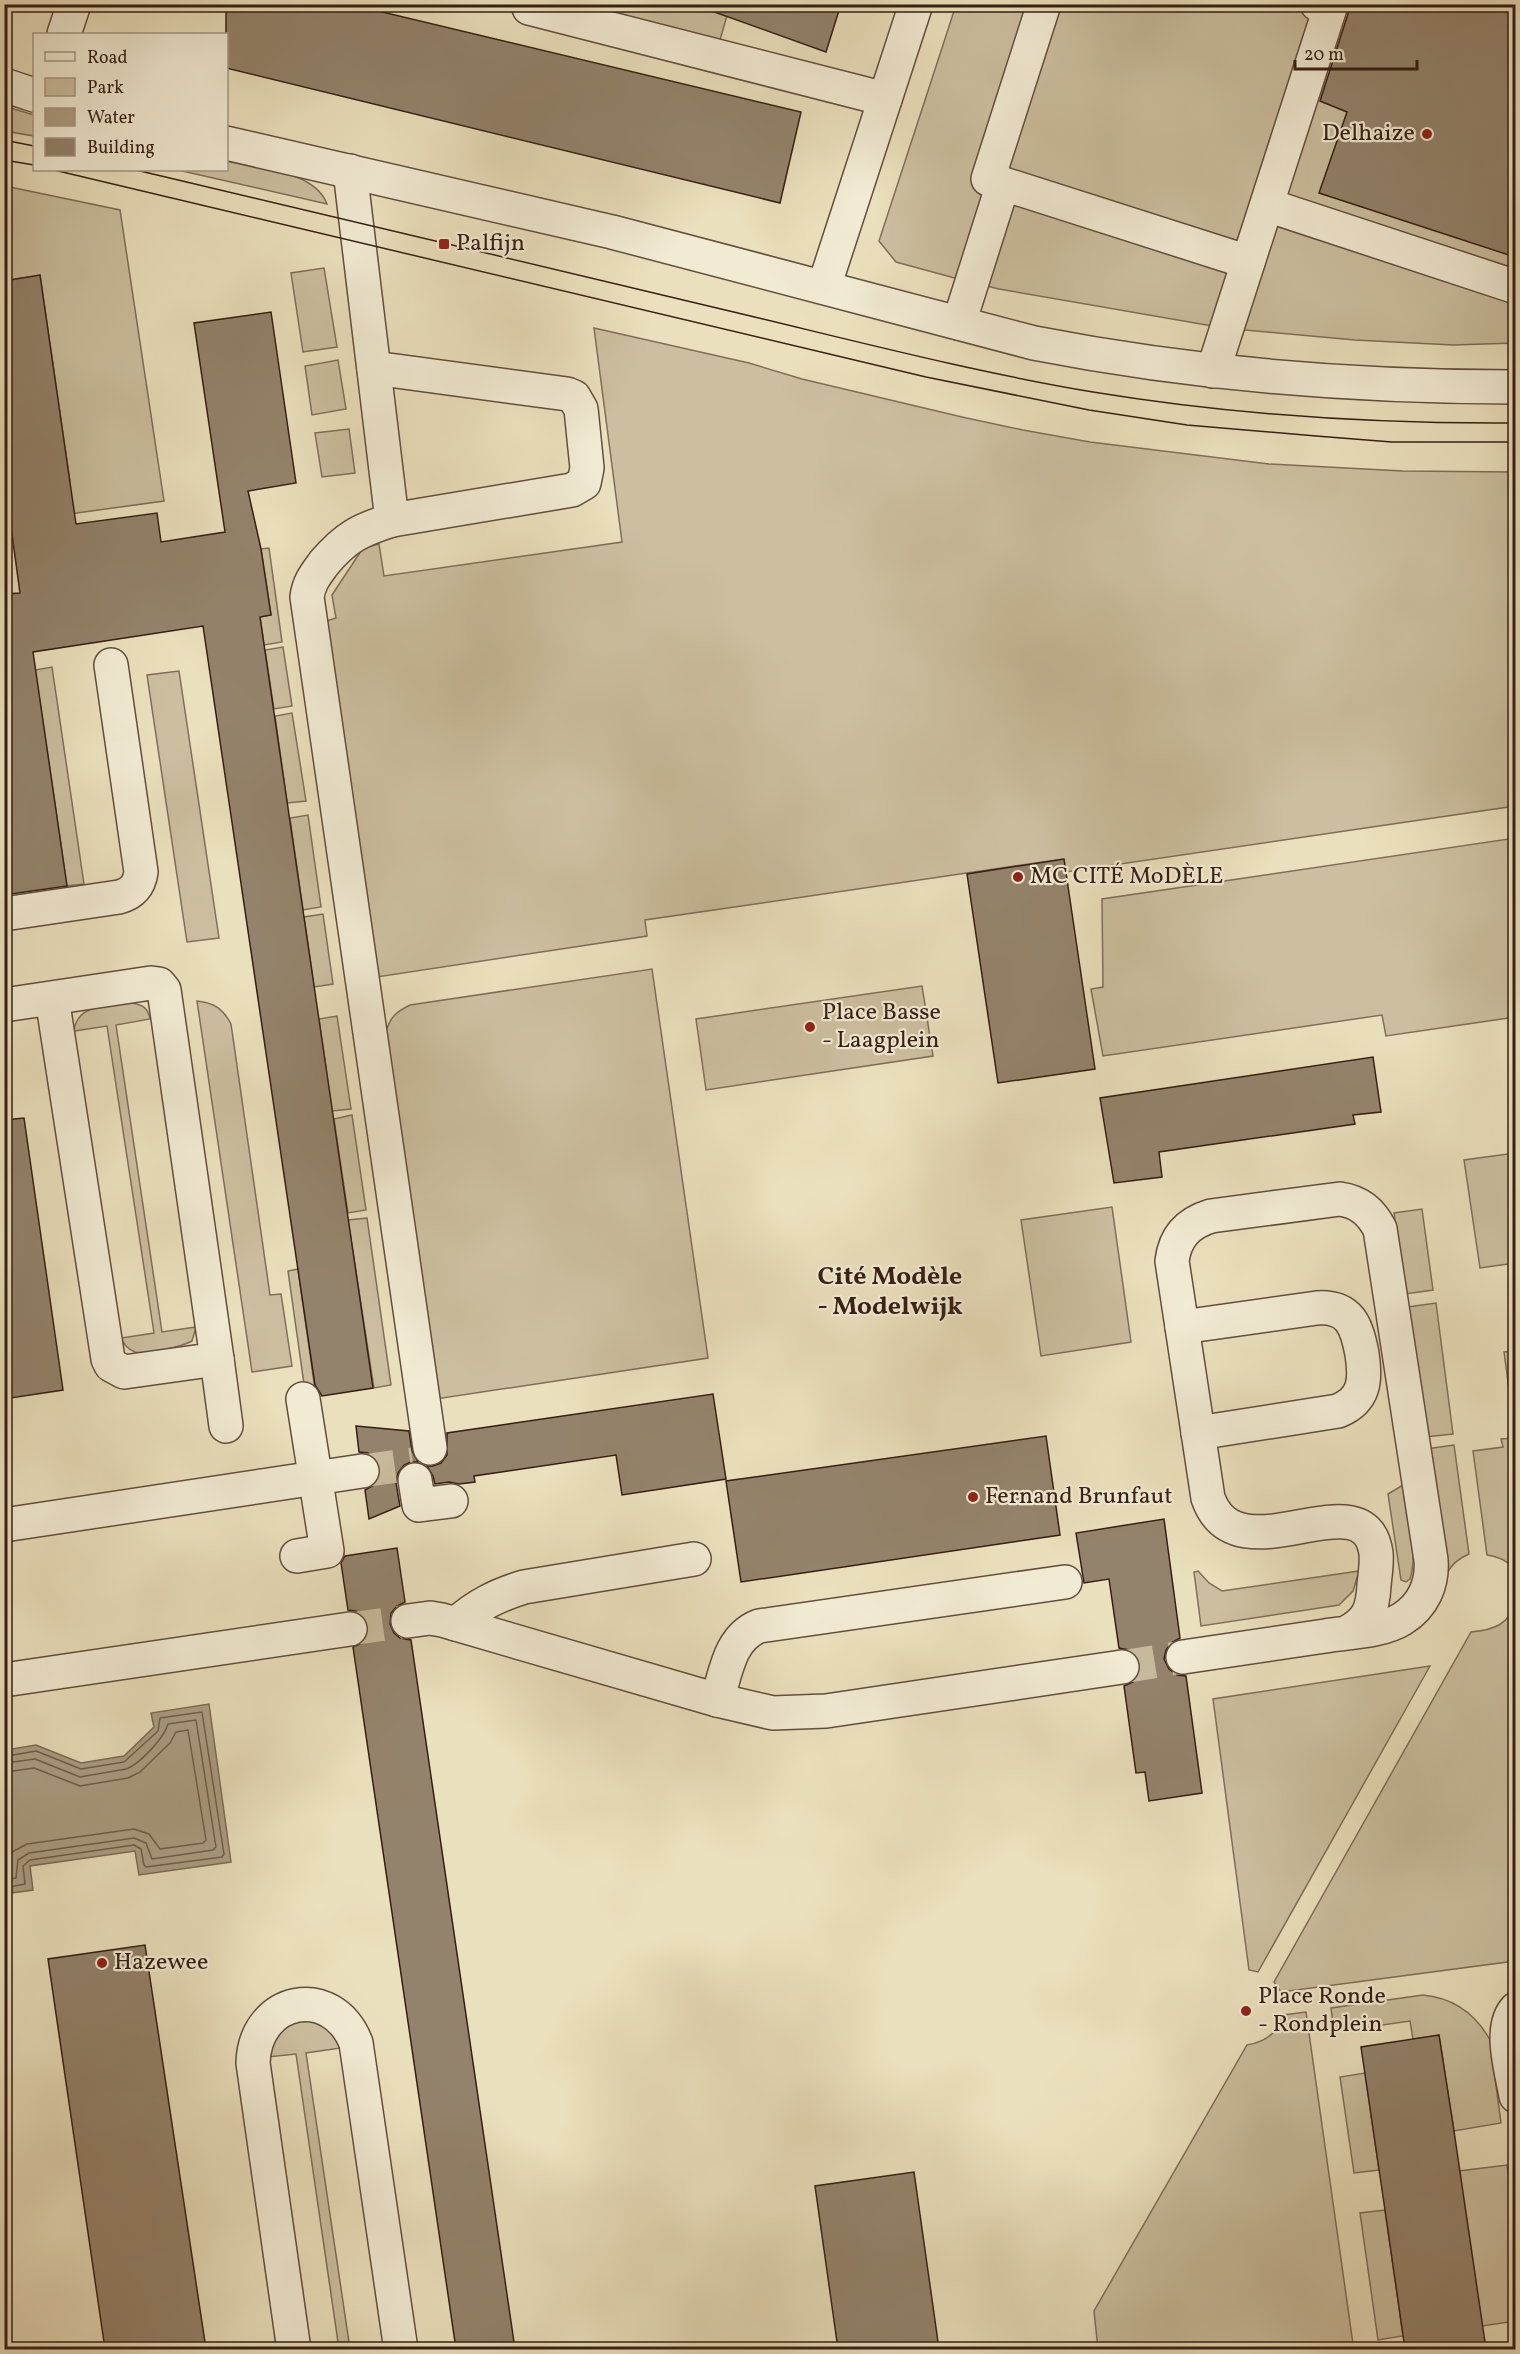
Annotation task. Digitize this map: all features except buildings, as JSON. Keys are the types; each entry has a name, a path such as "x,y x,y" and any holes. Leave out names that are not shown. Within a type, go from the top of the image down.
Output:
{"street":[{"path":"64,33 74,4"},
{"path":"825,287 916,4"},
{"path":"1044,4 988,180 1248,262"},
{"path":"1213,371 1330,8 1317,4"},
{"path":"529,8 885,99"},
{"path":"4,85 33,95"},
{"path":"228,143 612,232 1034,343 1085,353 1213,371 1301,379 1428,387 1515,387"},
{"path":"351,171 392,520"},
{"path":"970,326 1014,187"},
{"path":"1267,205 1515,287"},
{"path":"374,368 567,394 574,397 581,410 587,475 579,488 392,520 364,529 349,537 336,548 309,586 307,597 430,1477 401,1384"},
{"path":"4,914 119,897 133,891 138,886 141,872 111,665"},
{"path":"4,1005 155,983 164,990 226,1426"},
{"path":"52,998 108,1359 111,1365 124,1372 217,1359"},
{"path":"1183,1657 1346,1633 1380,1627 1402,1619 1419,1604 1426,1593 1432,1572 1380,1229 1369,1211 1351,1201 1340,1199 1200,1220 1183,1232 1173,1251 1172,1261 1208,1497 1216,1515 1230,1527 1239,1531 1257,1532 1341,1521 1358,1526 1370,1538 1376,1554 1372,1607 1359,1626 1346,1633"},
{"path":"1182,1327 1317,1308 1334,1309 1342,1312 1354,1324 1360,1341 1365,1371 1364,1386 1357,1400 1338,1412 1198,1433"},
{"path":"297,1556 327,1551 303,1399"},
{"path":"4,1525 362,1471"},
{"path":"456,1624 473,1608 501,1594 524,1587 694,1559"},
{"path":"717,1700 734,1647 748,1630 759,1626 1065,1582"},
{"path":"408,1621 430,1618 456,1624 717,1700 773,1713 799,1714 1122,1667"},
{"path":"4,1680 350,1629"},
{"path":"294,2349 253,2063 253,2049 257,2037 273,2016 284,2009 308,2004 319,2006 339,2017 346,2024 356,2043 401,2349"},
{"path":"1515,2009 1508,2020 1506,2032 1515,2096"}],"green space":[{"path":"583,5 730,5 720,40"},
{"path":"956,5 1515,5 1515,343 1453,345 1355,340 1224,328 999,289 896,262 879,241"},
{"path":"4,106 33,115 33,136 5,131"},
{"path":"228,161 269,169 311,184 321,193 327,204 182,171 228,171"},
{"path":"5,186 120,210 164,501 11,522 70,482 40,275 5,281"},
{"path":"324,268 337,347 303,352 291,273"},
{"path":"594,328 749,363 802,379 962,417 1090,442 1269,464 1403,471 1515,472 1515,806 1066,872 1063,859 645,920 647,936 377,977 323,622 336,618 332,595 363,548 379,544 384,576 622,542"},
{"path":"338,360 346,409 312,415 305,366"},
{"path":"349,429 355,473 322,477 315,433"},
{"path":"269,548 282,642 264,645 260,617 271,615 261,549"},
{"path":"283,647 292,706 274,709 265,650"},
{"path":"52,667 84,884 67,886 35,670"},
{"path":"179,671 219,938 187,942 147,675"},
{"path":"292,713 306,801 287,803 275,716"},
{"path":"308,815 321,907 303,910 290,818"},
{"path":"1515,838 1515,1017 1386,1036 1382,1015 1103,1056 1091,989 1103,987 1102,899"},
{"path":"323,914 333,984 314,987 304,917"},
{"path":"652,969 708,1358 436,1399 386,1032 389,1022 397,1013 410,1005"},
{"path":"922,986 933,1056 706,1090 696,1019"},
{"path":"197,1001 209,1003 218,1008 231,1024 270,1295 281,1294 292,1366 252,1372"},
{"path":"132,1003 144,1008 150,1019 116,1025 162,1332 196,1327 192,1341 164,1350 140,1353 128,1348 121,1338 154,1333 107,1026 74,1031 76,1022 88,1011 105,1006"},
{"path":"337,1016 351,1109 332,1111 319,1019"},
{"path":"352,1115 366,1210 348,1213 334,1119"},
{"path":"1515,1153 1515,1263 1480,1268 1464,1160"},
{"path":"1112,1207 1131,1342 1041,1356 1021,1220"},
{"path":"1422,1209 1433,1290 1405,1294 1394,1213"},
{"path":"367,1218 391,1385 374,1388 348,1220"},
{"path":"298,1269 316,1397 306,1398 288,1271"},
{"path":"1436,1303 1453,1434 1425,1437 1408,1307"},
{"path":"1516,1351 1515,1435 1504,1352"},
{"path":"1516,1438 1515,1569 1502,1559 1487,1555 1473,1451 1503,1447 1501,1439"},
{"path":"1454,1445 1469,1554 1454,1564 1444,1579 1426,1449"},
{"path":"1403,1485 1413,1544 1410,1579 1406,1582 1401,1580 1388,1494"},
{"path":"1198,1571 1209,1583 1222,1591 1359,1571 1353,1591 1339,1605 1201,1626 1194,1572"},
{"path":"1515,1601 1515,1961 1281,1992 1274,1982 1471,1632 1493,1628 1505,1621"},
{"path":"1430,1666 1258,1972 1249,1970 1213,1699"},
{"path":"1423,1995 1454,2003 1478,2022 1484,2030 1490,2040 1501,2123 1454,2131 1439,2035 1413,2039 1410,2021 1334,2032 1331,2008"},
{"path":"1306,2012 1353,2344 1311,2350 1098,2349 1094,2311 1247,2045 1260,2042 1270,2036 1278,2027 1283,2015"},
{"path":"307,2019 329,2028 341,2048 306,2053 350,2349 339,2349 296,2054 268,2057 280,2031"},
{"path":"1365,2073 1379,2170 1354,2173 1340,2077"},
{"path":"1507,2165 1516,2225 1515,2321 1482,2326 1459,2171"},
{"path":"1385,2210 1403,2336 1378,2340 1360,2213"}],"water":[{"path":"209,1704 231,1862 139,1875 135,1851 30,1866 33,1890 5,1894 5,1743 12,1749 36,1745 81,1763 124,1756 154,1727 151,1713"}],"tunnel":[{"path":"362,1471 413,1464"},
{"path":"350,1629 408,1621"},
{"path":"1122,1667 1183,1657"}],"tram line":[{"path":"4,140 33,146"},
{"path":"4,160 33,165"},
{"path":"58,171 926,377 1089,410 1187,425 1392,442 1516,442"},
{"path":"140,171 906,354 1046,384 1146,400 1251,412 1357,420 1516,423"}],"place":[{"name":"Delhaize","path":"1427,134"},
{"name":"Palfijn","path":"444,244"},
{"name":"MC CITÉ MoDÈLE","path":"1018,877"},
{"name":"Place Basse - Laagplein","path":"810,1027"},
{"name":"Fernand Brunfaut","path":"973,1497"},
{"name":"Hazewee","path":"102,1963"},
{"name":"Place Ronde - Rondplein","path":"1246,2011"}],"district":[{"name":"Cité Modèle - Modelwijk","path":"890,1292"}]}
